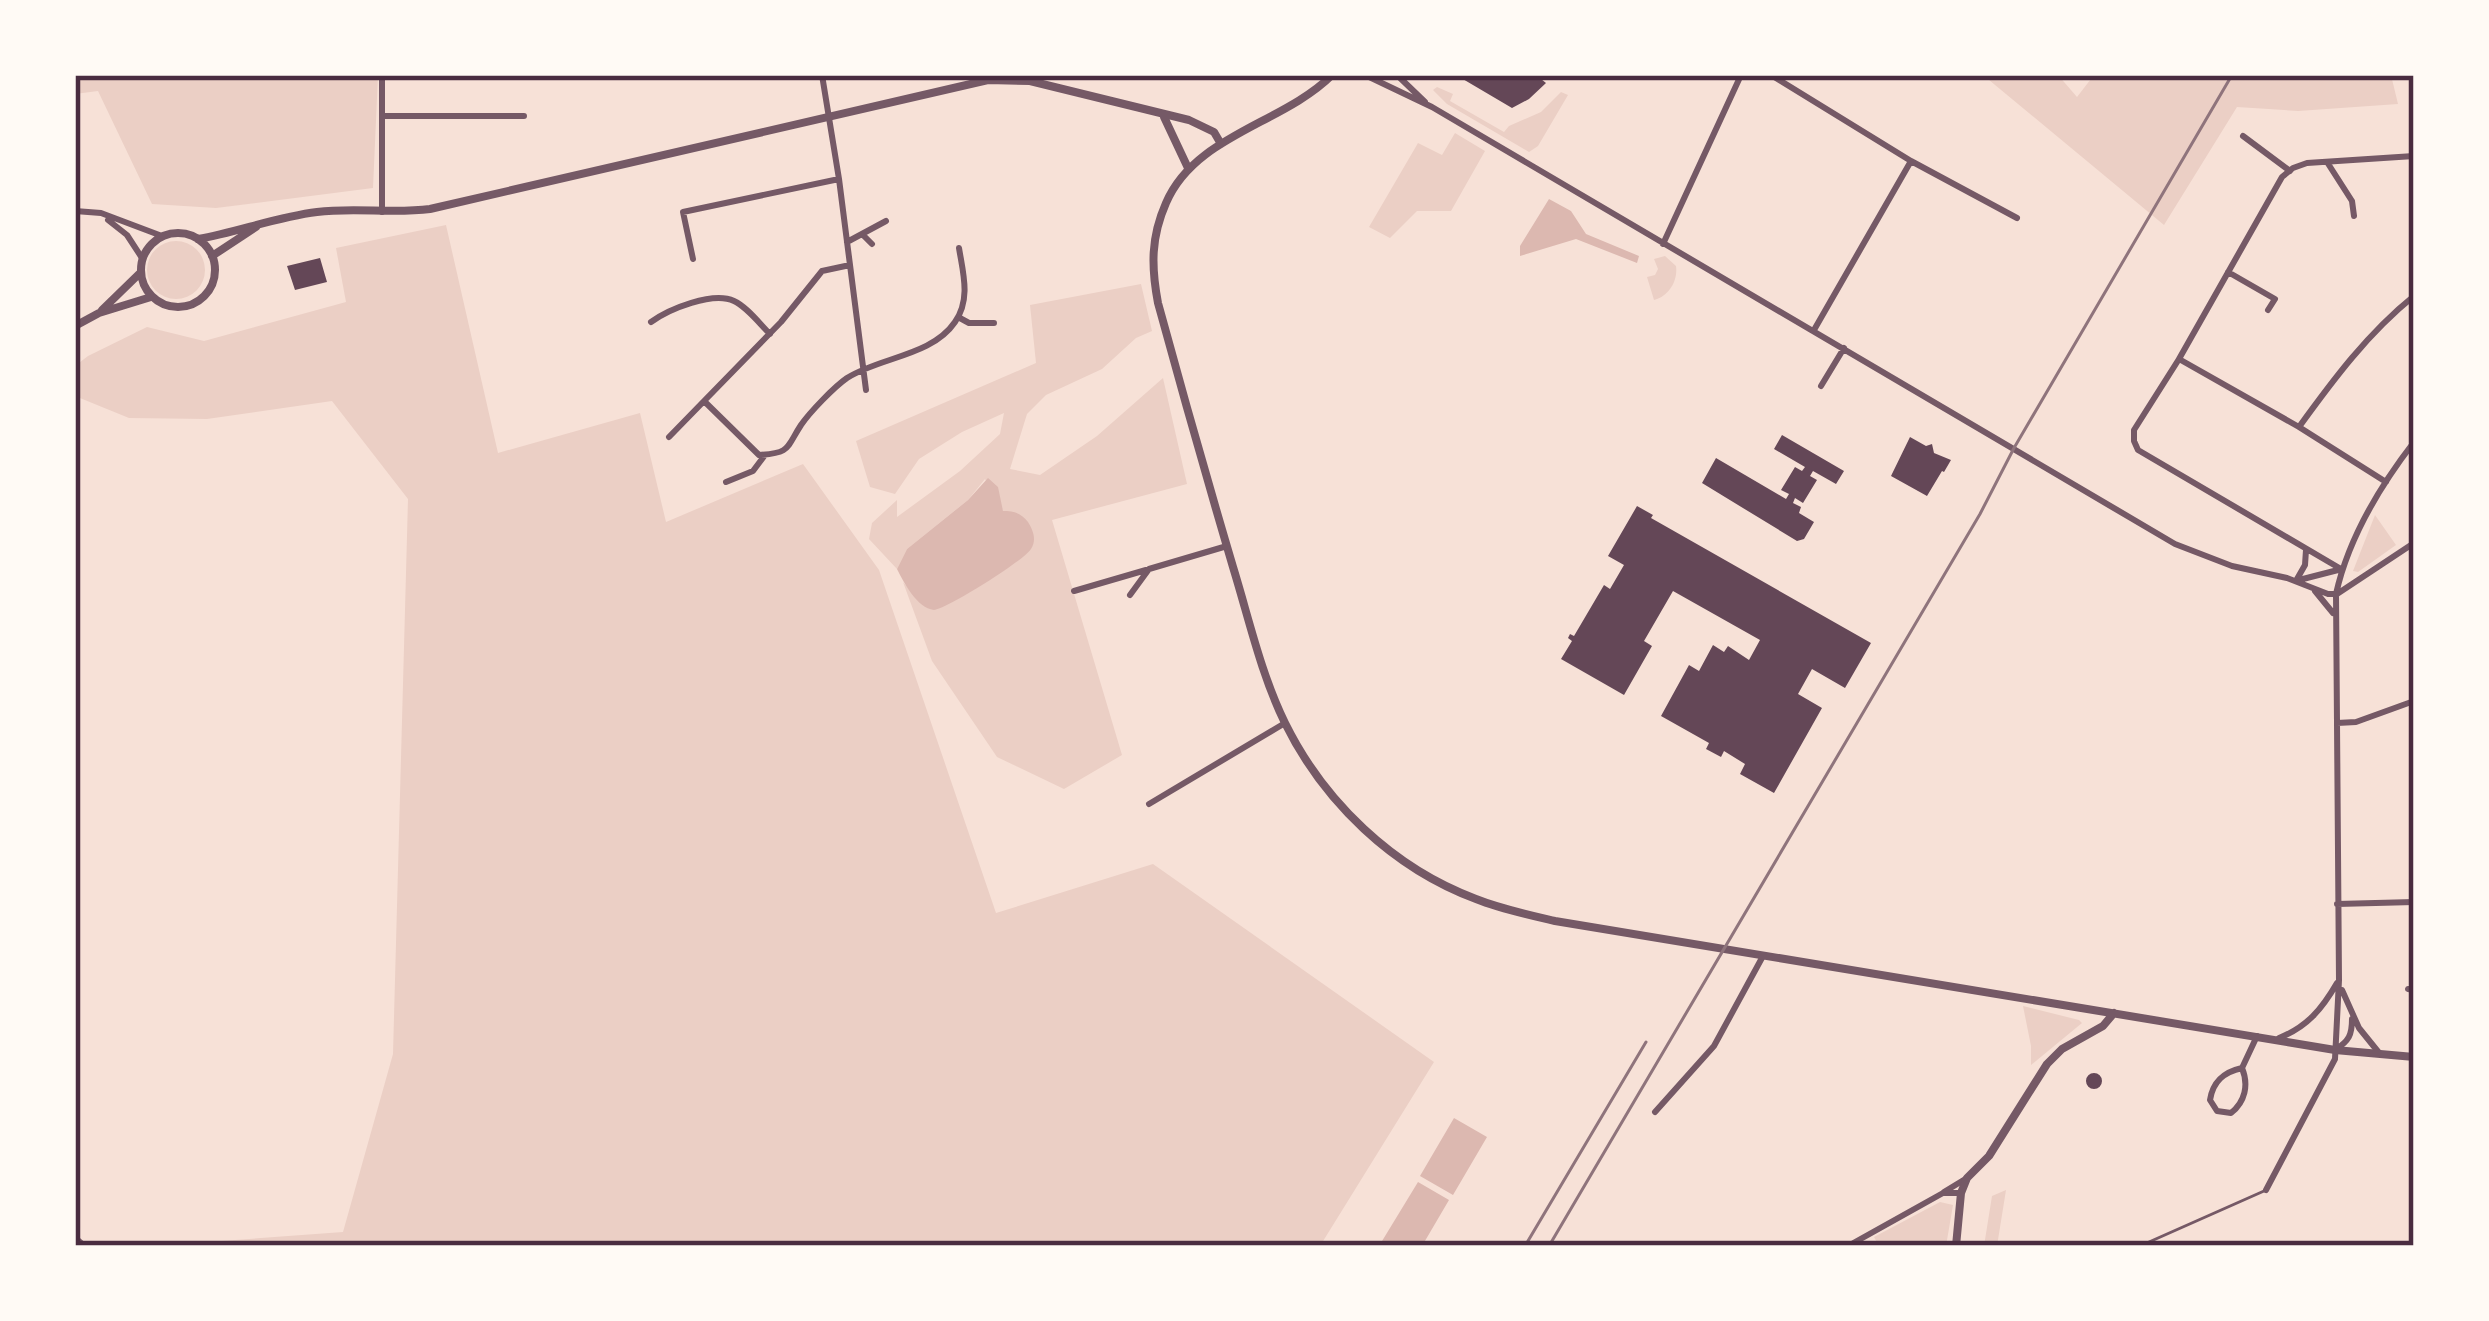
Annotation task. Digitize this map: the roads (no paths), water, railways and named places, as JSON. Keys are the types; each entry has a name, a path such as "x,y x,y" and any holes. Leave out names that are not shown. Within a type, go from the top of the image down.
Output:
{"street":[{"path":"382,75 382,212"},
{"path":"823,75 866,390"},
{"path":"1365,75 1428,105 2174,544 2232,566 2336,594 2414,542"},
{"path":"1397,75 1428,105"},
{"path":"1663,244 1741,75"},
{"path":"1771,75 2017,218"},
{"path":"1332,76 1297,104 1221,144 1188,169 1172,188 1153,239 1154,279 1262,664 1308,765 1385,848 1457,890 1519,913 1591,929 2276,1040 2414,1057"},
{"path":"197,239 323,211 430,209 988,80 1030,81 1202,125 1221,144"},
{"path":"382,116 524,116"},
{"path":"1163,116 1188,169"},
{"path":"2242,136 2290,171"},
{"path":"2342,569 2138,450 2134,430 2282,177 2307,163 2414,156"},
{"path":"1814,330 1912,161"},
{"path":"2327,162 2352,201 2354,216"},
{"path":"683,212 839,179"},
{"path":"680,200 693,259"},
{"path":"75,211 101,214 162,236 186,234 197,239 212,256 214,278 204,297 192,305 163,305 143,286 142,258 162,236"},
{"path":"101,214 127,235 142,258"},
{"path":"847,242 886,221"},
{"path":"212,256 261,223"},
{"path":"863,235 872,244"},
{"path":"706,402 759,455 775,454 792,445 801,424 845,380 932,343 955,322 966,296 959,248"},
{"path":"669,437 770,334 822,271 850,265"},
{"path":"2228,272 2275,298 2267,310"},
{"path":"99,313 140,273"},
{"path":"651,322 666,311 718,296 736,302 770,334"},
{"path":"2299,427 2341,369 2414,296"},
{"path":"75,326 151,297"},
{"path":"958,317 969,323 994,323"},
{"path":"1821,386 1844,347"},
{"path":"2179,359 2386,482"},
{"path":"2266,1190 2334,1064 2339,980 2336,594 2342,569 2386,482 2414,442"},
{"path":"726,482 753,472 765,454"},
{"path":"1074,591 1227,545"},
{"path":"2296,581 2306,565 2306,550"},
{"path":"1130,595 1149,569"},
{"path":"2296,581 2342,569"},
{"path":"2310,586 2336,616"},
{"path":"2337,723 2356,722 2414,701"},
{"path":"1148,805 1286,723"},
{"path":"2337,904 2414,902"},
{"path":"1655,1112 1714,1046 1763,956"},
{"path":"2339,980 2359,1028 2380,1054"},
{"path":"2276,1040 2313,1018 2339,980"},
{"path":"2088,1035 2096,1010"},
{"path":"2335,1049 2351,1034 2350,1011"},
{"path":"1848,1246 1967,1178 1989,1156 2047,1064 2062,1049 2103,1026 2114,1012"},
{"path":"2242,1068 2218,1080 2210,1100 2217,1111 2231,1113 2243,1099 2242,1068 2257,1036"},
{"path":"1956,1246 1967,1178"},
{"path":"1942,1193 1961,1193"},
{"path":"75,1239 83,1246"}],"lane":[{"path":"2140,1246 2266,1190"}],"railway":[{"path":"1549,1246 2232,75"},
{"path":"1525,1246 1646,1042"}]}
